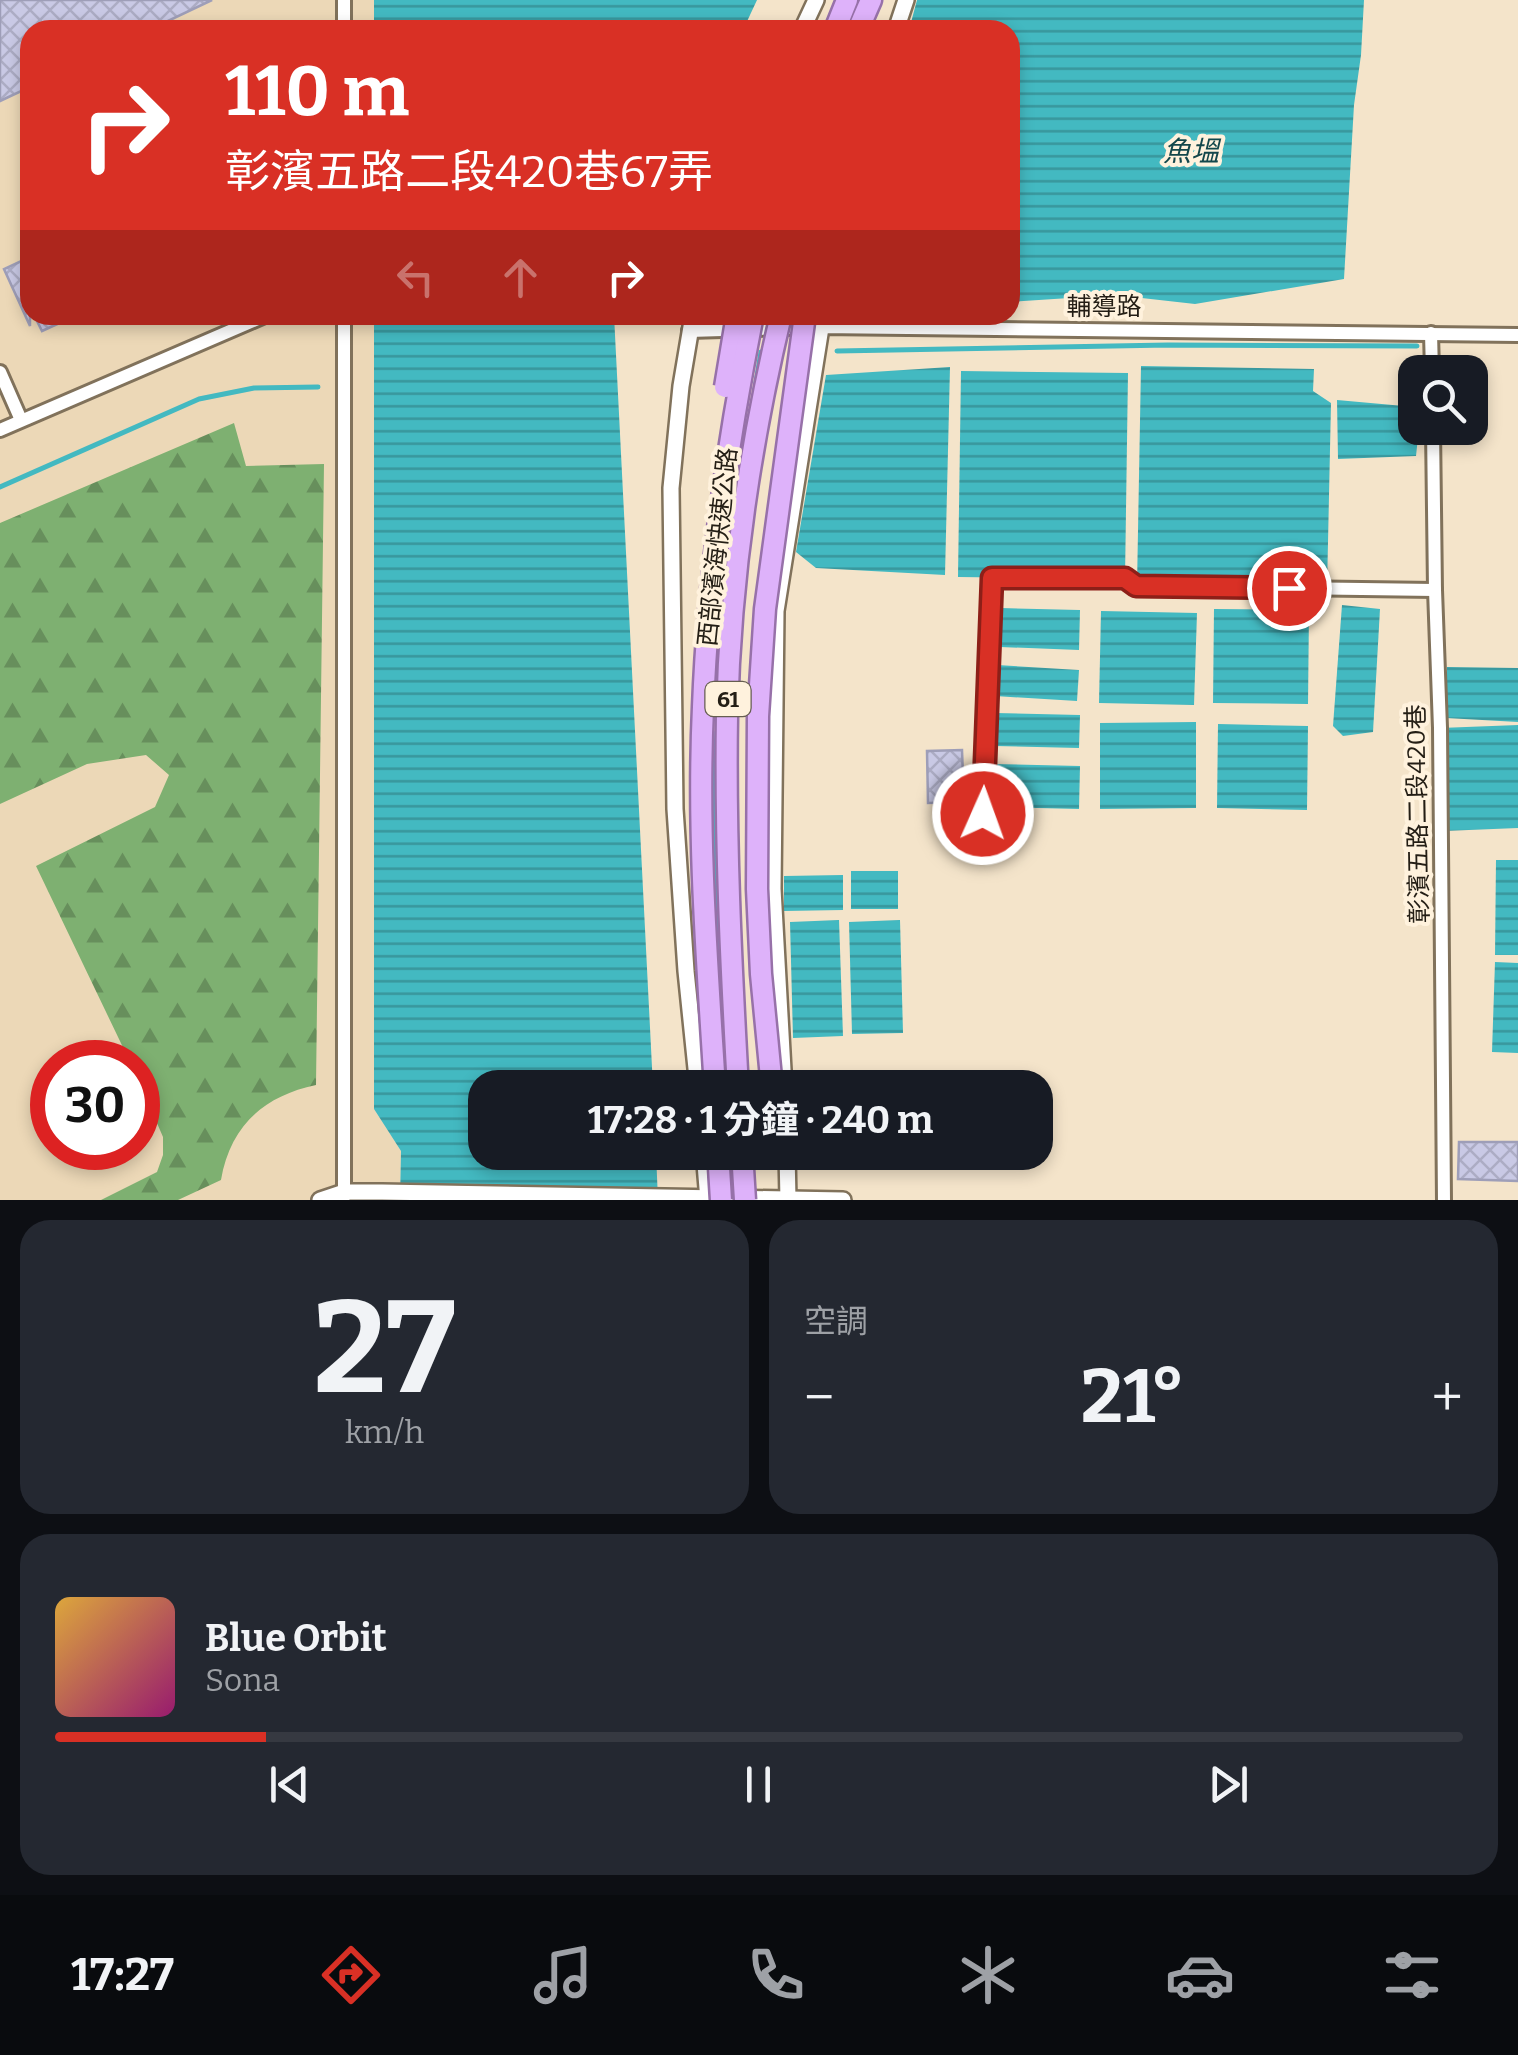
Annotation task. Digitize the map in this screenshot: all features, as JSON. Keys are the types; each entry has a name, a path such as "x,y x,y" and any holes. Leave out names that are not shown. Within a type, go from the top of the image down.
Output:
{"highway":[{"path":"707,1070 693,888 692,710 709,478 735,325"},
{"name":"西部濱海快速公路","path":"713,1070 702,881 702,708 722,481 751,325"},
{"name":"西部濱海快速公路","path":"737,1070 730,928 727,710 747,483 778,325"},
{"path":"770,1070 757,889 758,716 765,610 815,325"},
{"path":"713,1199 716,1170"},
{"path":"744,1170 746,1200"}],"street":[{"name":"輔導路","path":"1020,323 1518,335"},
{"path":"0,430 244,325"},
{"path":"344,325 344,1196"},
{"path":"691,325 672,488 678,845 696,1070"},
{"path":"783,1070 772,888 776,611 815,325"},
{"path":"1432,332 1432,355"},
{"path":"0,372 21,420"},
{"name":"彰濱五路二段420巷","path":"1433,445 1444,1200"},
{"path":"983,814 992,578 1125,578 1136,586 1435,590"},
{"path":"707,1170 713,1199"},
{"path":"787,1170 788,1199"},
{"path":"320,1200 382,1192 842,1200"}],"shaded area":[{"path":"0,0 374,0 374,20 20,20 20,325 374,325 374,1109 401,1151 400,1200 0,1200"}],"green space":[{"path":"234,423 246,466 324,464 316,1085 265,1106 232,1144 221,1180 178,1200 101,1200 160,1170 160,1040 119,1040 36,866 155,807 169,775 146,755 87,764 0,804 0,523"}],"water":[{"path":"374,0 757,0 748,20 374,20"},
{"name":"魚塭","path":"917,0 1364,0 1344,279 1195,304 1115,295 1020,301 1020,20 912,20"},
{"path":"374,325 615,325 652,1070 468,1070 468,1170 657,1170 658,1200 400,1200 401,1151 374,1109"},
{"path":"1141,366 1314,369 1313,391 1331,403 1327,589 1137,586"},
{"path":"950,367 945,575 816,568 796,552 826,375"},
{"path":"961,371 1128,373 1125,579 958,577"},
{"path":"1337,400 1398,405 1398,445 1417,445 1416,456 1338,459"},
{"path":"1342,605 1380,609 1373,732 1343,736 1333,726"},
{"path":"1001,608 1080,610 1079,650 1000,647"},
{"path":"1214,609 1309,610 1308,704 1213,703"},
{"path":"1101,611 1197,613 1194,705 1099,703"},
{"path":"997,665 1079,670 1077,701 995,696"},
{"path":"1447,667 1518,668 1518,722 1446,718"},
{"path":"995,713 1080,715 1079,748 994,746"},
{"path":"1196,722 1196,808 1100,809 1100,723"},
{"path":"1218,724 1308,726 1307,810 1217,808"},
{"path":"1518,725 1518,828 1444,831 1440,728"},
{"path":"992,764 1080,766 1079,809 991,807"},
{"path":"1496,860 1518,860 1518,955 1495,955"},
{"path":"851,871 898,871 898,909 851,909"},
{"path":"843,875 843,910 784,911 784,876"},
{"path":"839,920 843,1036 793,1038 790,922"},
{"path":"900,920 903,1033 852,1034 849,922"},
{"path":"1495,962 1518,963 1518,1053 1492,1052"}],"building":[{"path":"0,0 212,0 170,20 20,20 20,92 0,101"},
{"path":"20,262 20,304 4,269"},
{"path":"962,750 964,802 928,803 927,751"},
{"path":"1459,1142 1518,1142 1518,1181 1458,1179"}],"waterway":[{"path":"837,351 1168,345 1417,346"},
{"path":"755,389 761,352"},
{"path":"0,487 199,399 254,388 318,387"},
{"path":"725,586 737,488"},
{"path":"717,732 713,804 718,976"}],"route":[{"path":"983,814 992,578 1125,578 1136,586 1289,588"}]}
